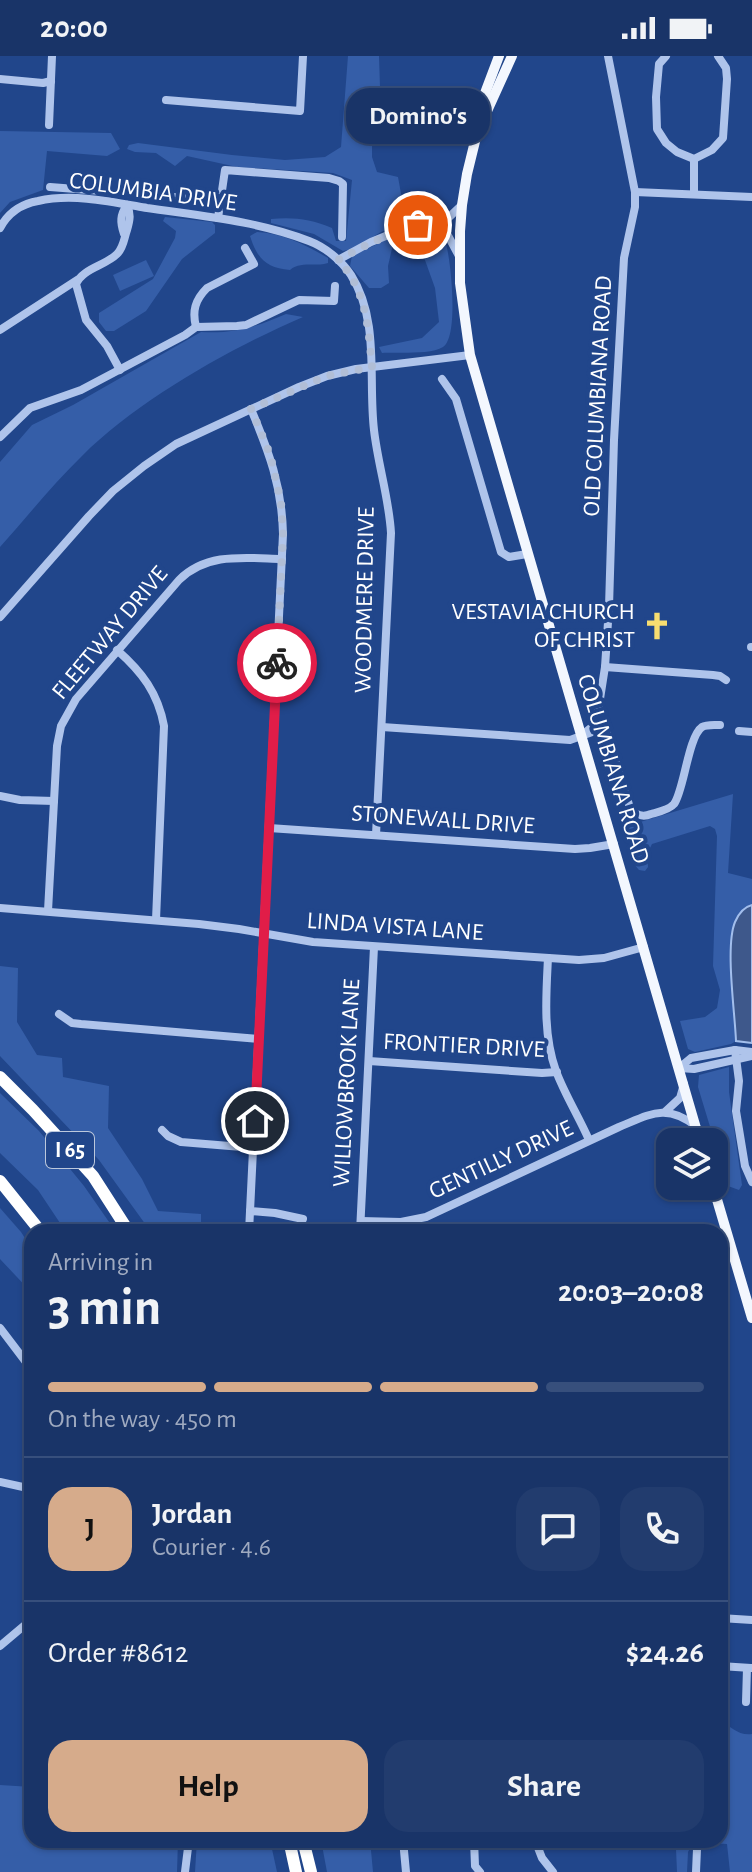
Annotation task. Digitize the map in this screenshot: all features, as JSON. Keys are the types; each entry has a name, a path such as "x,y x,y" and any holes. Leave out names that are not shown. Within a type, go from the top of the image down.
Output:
{"highway":[{"name":"I 65","path":"0,1077 93,1176 124,1224"},
{"path":"0,1181 35,1224"},
{"path":"291,1848 296,1872"},
{"path":"305,1848 311,1872"}],"main road":[{"name":"COLUMBIANA ROAD","path":"499,56 479,109 479,125 462,205 459,256 462,310 470,355 696,1126"},
{"name":"COLUMBIANA ROAD","path":"479,125 512,56"},
{"path":"717,1200 725,1224"},
{"path":"728,1233 752,1318"}],"street":[{"path":"49,125 52,56"},
{"path":"166,100 300,111 303,56"},
{"name":"OLD COLUMBIANA ROAD","path":"582,735 597,718 605,667 624,258 635,207 635,192 608,56"},
{"path":"666,56 659,64 657,129 677,152 694,159 712,150 723,138 727,79 726,68 718,56"},
{"path":"0,79 51,81"},
{"path":"694,159 694,194"},
{"path":"218,218 225,170 335,179 343,184 344,190 342,237"},
{"path":"50,187 219,203"},
{"path":"635,192 752,197"},
{"name":"COLUMBIA DRIVE","path":"0,228 17,209 34,201 77,199 218,218 310,241 338,260"},
{"path":"0,330 117,254 125,234 121,212 127,205"},
{"path":"338,260 398,231 446,220 462,205"},
{"path":"439,223 459,256"},
{"path":"196,327 193,312 201,294 254,264 245,248"},
{"name":"WOODMERE DRIVE","path":"338,260 351,275 366,314 372,367 374,434 391,533 376,835"},
{"path":"78,280 83,314 120,370"},
{"path":"0,437 30,408 81,390 196,327 246,325 299,300 334,301 335,286"},
{"path":"0,617 89,516 127,478 176,444 327,376 470,355"},
{"path":"442,379 456,399 501,552 509,557 527,554"},
{"path":"249,1224 282,559 278,485 270,454 251,409"},
{"name":"FLEETWAY DRIVE","path":"48,911 57,746 65,717 76,699 179,580 197,566 224,558 282,559"},
{"path":"117,650 150,685 160,706 164,726 156,920"},
{"path":"605,667 713,675 726,680"},
{"path":"382,727 570,740 595,731 607,733 630,808 644,817 665,810 674,803 699,731 703,726 720,725"},
{"path":"739,731 752,732"},
{"path":"0,796 54,801"},
{"name":"STONEWALL DRIVE","path":"269,828 575,849 614,844"},
{"name":"LINDA VISTA LANE","path":"0,908 156,920 239,929 305,941 548,958 594,960 644,947"},
{"name":"WILLOWBROOK LANE","path":"361,1221 374,947"},
{"path":"548,958 546,1022 557,1072 589,1140"},
{"path":"59,1014 72,1023 259,1039"},
{"path":"679,1068 694,1069 736,1055 752,1054"},
{"path":"736,1055 739,1081 736,1111 745,1166 752,1182"},
{"name":"FRONTIER DRIVE","path":"369,1061 557,1072"},
{"path":"665,1112 680,1098 684,1084"},
{"path":"665,1112 682,1116 696,1126"},
{"name":"GENTILLY DRIVE","path":"361,1221 401,1222 426,1217 589,1140 665,1112"},
{"path":"162,1130 181,1142 254,1148"},
{"path":"250,1211 303,1219"},
{"path":"0,1328 24,1360"},
{"path":"0,1482 24,1487"},
{"path":"728,1618 752,1620"},
{"path":"0,1646 24,1626"},
{"path":"728,1667 749,1668 746,1702"},
{"path":"185,1872 188,1848"},
{"path":"404,1848 406,1872"},
{"path":"474,1848 474,1870"},
{"path":"538,1848 553,1872"},
{"path":"696,1872 697,1849"}],"shaded area":[{"path":"348,56 379,56 384,109 395,121 372,144 372,157 377,172 398,177 406,221 352,249 343,251 314,234 271,223 271,219 316,223 332,228 336,241 346,241 352,180 333,173 237,167 187,156 175,166 156,153 127,149 129,145 138,143 285,160 325,157 341,147"},
{"path":"0,131 111,133 120,149 107,156 47,151 43,190 10,202 0,213"},
{"path":"165,217 212,222 215,233 182,259 146,311 114,331 106,331 99,322 99,313 153,279 175,238 176,231 163,221"},
{"path":"422,229 436,229 446,244 452,298 448,340 437,350 382,353 379,347 422,338 439,322 435,288 416,235"},
{"path":"257,232 302,244 328,258 328,263 290,270 275,267 256,250 250,236"},
{"path":"392,237 389,283 381,288 369,288 350,266 352,256"},
{"path":"146,260 154,276 120,291 113,275"},
{"path":"286,314 303,317 186,377 105,435 61,478 0,547 0,462 32,425 201,332 245,329"},
{"path":"733,794 728,873 752,879 752,905 746,907 730,944 736,1041 695,1052 688,1049 680,1021 705,1017 717,1008 720,990 713,966 715,829 710,826 652,844 645,871 634,864 627,826"},
{"path":"752,905 752,1043 736,1041 731,947 735,922"},
{"path":"0,966 18,968 17,1022 37,1055 62,1058 63,1077 109,1086 108,1128 142,1179 158,1211 201,1214 201,1224 145,1224 99,1160 0,1056"},
{"path":"729,1067 729,1092 742,1185 739,1190 728,1186 728,1128 710,1128 698,1087 699,1075"},
{"path":"0,1093 39,1131 110,1224 61,1224 38,1190 0,1153"},
{"path":"0,1208 24,1237 24,1284 0,1259"},
{"path":"728,1726 739,1732 752,1734 752,1872 730,1872"},
{"path":"0,1785 24,1786 24,1848 178,1848 177,1872 0,1872"},
{"path":"196,1848 272,1848 277,1872 195,1872"},
{"path":"322,1848 371,1848 373,1872 327,1872"},
{"path":"690,1848 687,1872 677,1872 676,1849"}],"way so far":[{"path":"277,663 283,534 281,502 270,454 251,409 327,376 372,367 363,301 351,275 338,260 371,242 418,225"}],"place":[{"name":"Domino's","path":"418,225"},
{"name":"VESTAVIA CHURCH OF CHRIST","path":"657,626"}],"route":[{"path":"255,1121 277,663"}]}
